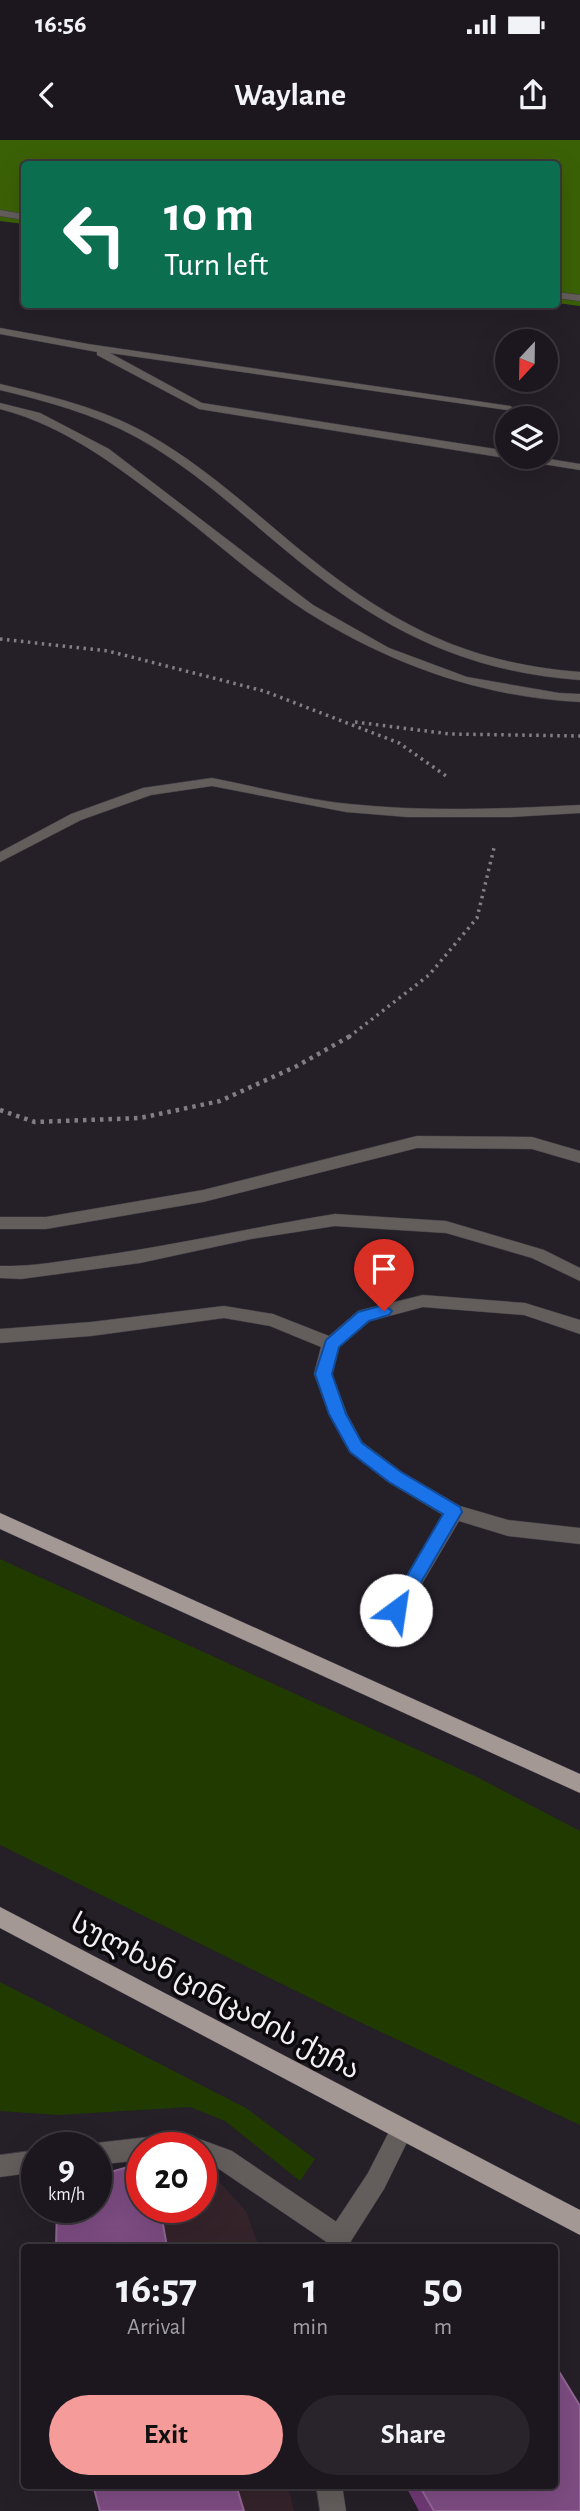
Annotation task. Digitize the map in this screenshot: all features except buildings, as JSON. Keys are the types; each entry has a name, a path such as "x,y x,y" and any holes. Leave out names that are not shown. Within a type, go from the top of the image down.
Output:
{"main road":[{"path":"0,1521 580,1784"},
{"name":"სულხან ცინცაძის ქუჩა","path":"0,1917 580,2223"}],"street":[{"path":"0,213 21,216"},
{"path":"560,296 580,298"},
{"path":"0,331 89,347 495,407"},
{"path":"89,347 198,406 495,453"},
{"path":"0,387 114,421 229,494 298,555 380,616 447,651 506,669 553,676 580,676"},
{"path":"0,406 36,415 106,451 309,608 384,651 464,680 559,697 580,698"},
{"path":"558,464 580,467"},
{"path":"0,858 76,817 148,791 212,782 346,808 407,813 580,809"},
{"path":"0,1223 46,1223 203,1196 417,1142 532,1143 580,1157"},
{"path":"0,1272 21,1272 140,1257 251,1233 335,1220 446,1227 538,1254 580,1275"},
{"path":"580,1327 525,1309 423,1301 364,1316 331,1344 324,1374 338,1414 356,1447 395,1477 454,1512 508,1528 580,1536"},
{"path":"0,1336 91,1329 224,1312 273,1320 331,1344"},
{"path":"396,1610 454,1512"},
{"path":"217,2156 338,2242 376,2181 402,2130"},
{"path":"0,2166 21,2163"},
{"path":"330,2489 333,2511"}],"path":[{"path":"0,639 108,651 264,691 399,743 457,783 490,813 495,855 477,918 429,975 361,1030 298,1066 220,1101 140,1118 35,1122 0,1110"},
{"path":"347,722 450,734 580,736"}],"shaded area":[{"path":"217,2179 246,2211 258,2244 62,2244 81,2223 112,2223 112,2207 126,2207 126,2223 217,2223"},
{"path":"94,2489 289,2489 294,2511 100,2511"}],"green space":[{"path":"0,140 580,140 580,306 560,303 560,161 21,161 21,224 0,221"},
{"path":"0,1559 477,1777 580,1831 580,2125 351,2018 0,1845"},
{"path":"0,1982 246,2108 315,2159 300,2181 225,2121 190,2107 59,2115 0,2111"}],"route":[{"path":"384,1311 364,1316 331,1344 324,1374 338,1414 356,1447 395,1477 454,1512 396,1610"}]}
